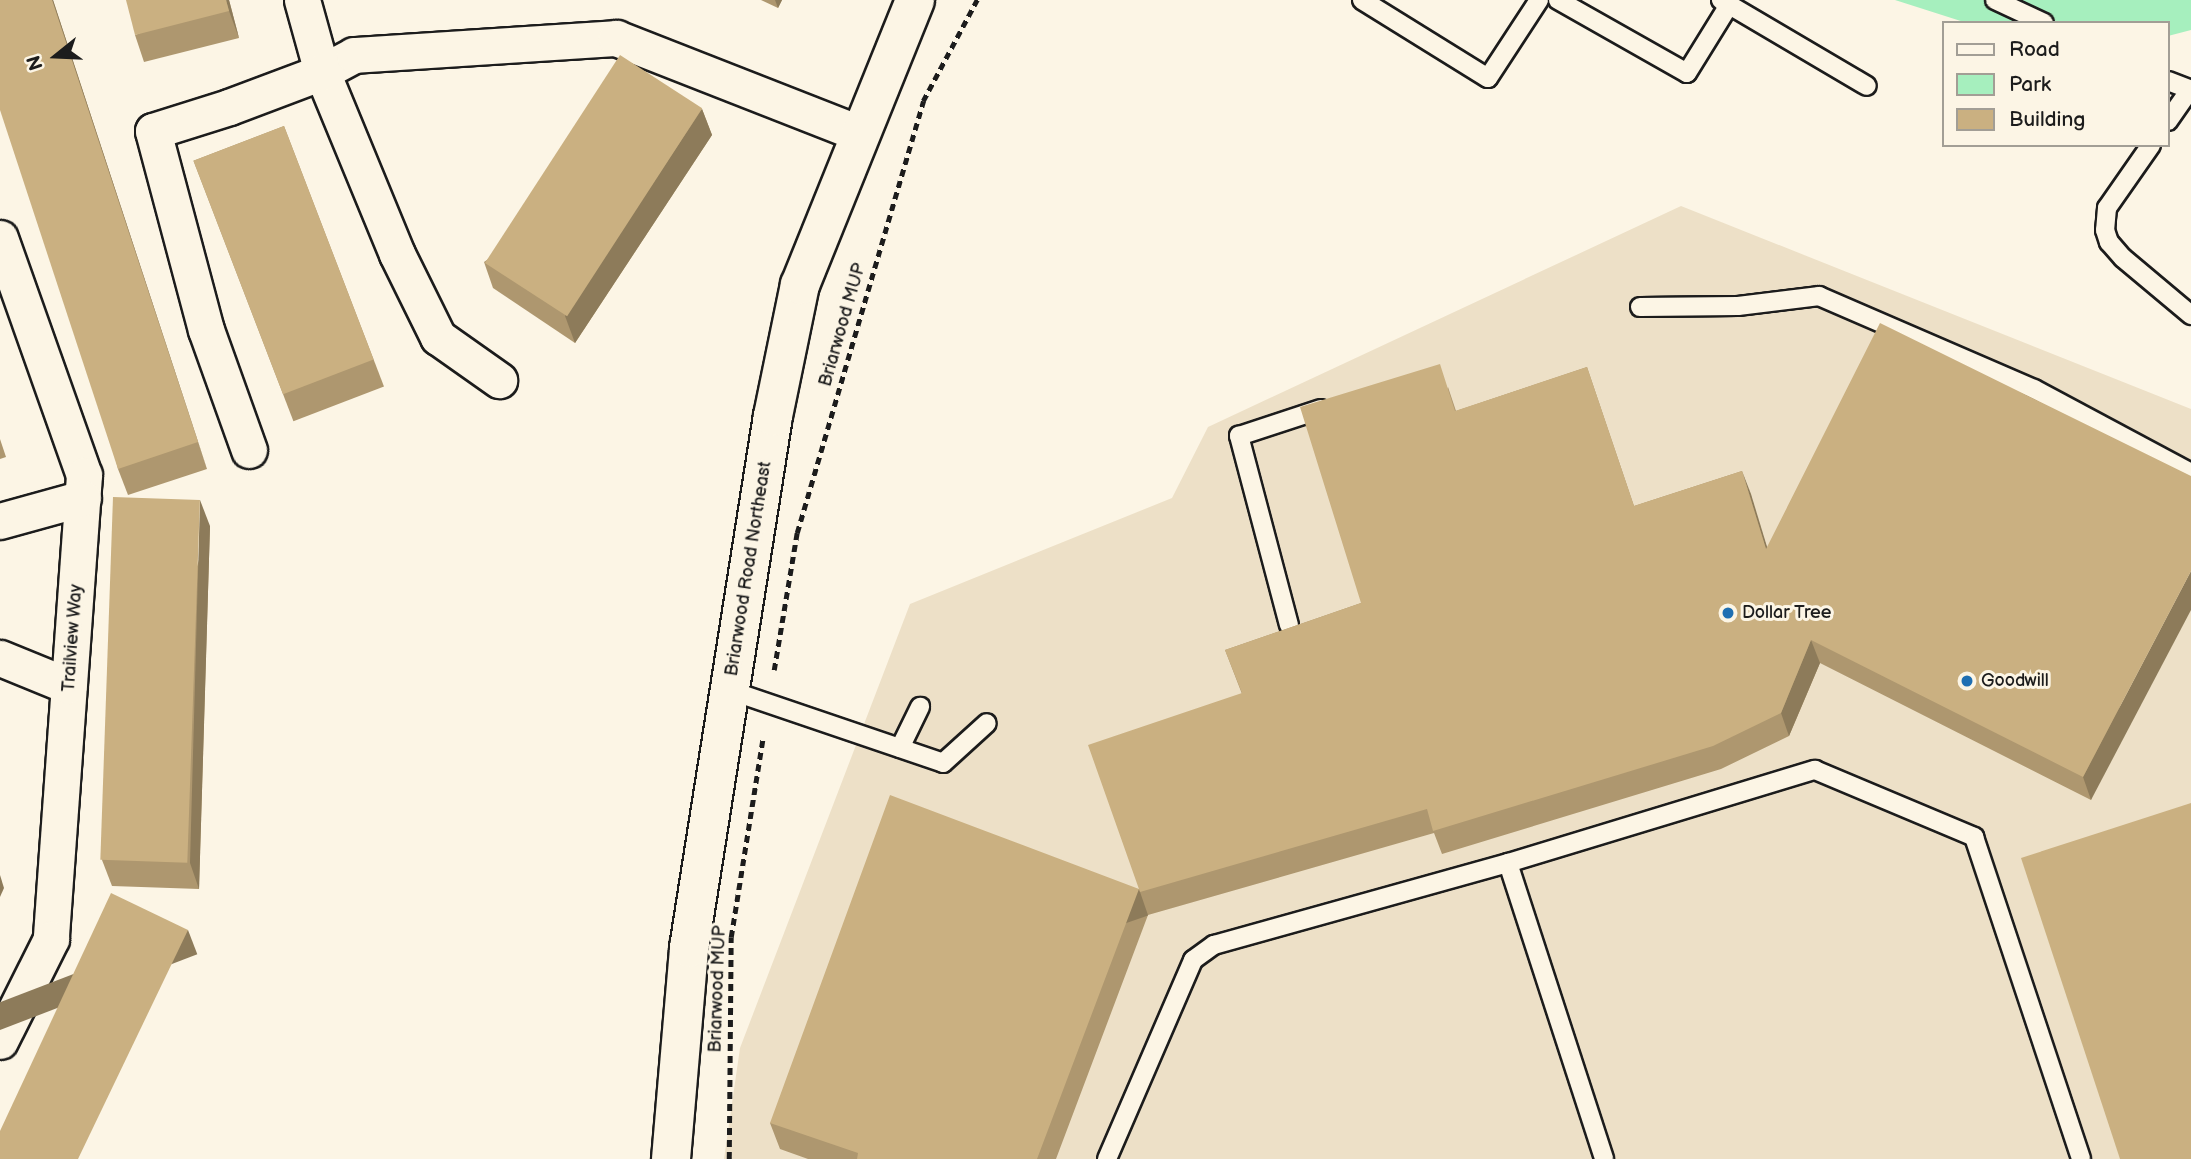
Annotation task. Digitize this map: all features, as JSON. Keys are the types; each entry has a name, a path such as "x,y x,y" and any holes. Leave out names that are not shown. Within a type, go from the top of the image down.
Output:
{"street":[{"path":"302,0 322,72 397,254 438,337 499,380"},
{"name":"Briarwood Road Northeast","path":"671,1159 689,947 773,415 800,285 859,133 915,0"},
{"path":"249,450 206,330 153,131 229,107 322,72 354,55 616,38 859,133"},
{"name":"Trailview Way","path":"0,238 84,475 51,939 0,1040"},
{"path":"0,521 83,498"},
{"path":"0,658 69,686"}],"lane":[{"path":"1362,0 1488,78 1539,0"},
{"path":"1558,0 1687,74 1725,3 1867,86"},
{"path":"1995,0 2040,21"},
{"path":"2170,82 2191,90 2170,118"},
{"path":"2150,147 2106,208 2105,230 2109,242 2123,258 2191,316"},
{"path":"1640,307 1738,306 1819,296 2034,389 2191,473"},
{"path":"1289,625 1239,436 1321,409"},
{"path":"729,690 943,763 987,723"},
{"path":"900,748 920,707"},
{"path":"1107,1159 1193,960 1214,945 1508,863 1815,770 1974,837 2081,1159"},
{"path":"1508,863 1604,1159"}],"path":[{"name":"Briarwood MUP","path":"774,670 797,533 923,101 977,0"},
{"name":"Briarwood MUP","path":"729,1159 731,937 763,738"}],"shaded area":[{"path":"1681,206 2191,409 2191,1159 724,1159 740,1048 910,604 1172,498 1208,427"}],"green space":[{"path":"1895,0 2191,0 2191,30 2170,35 2170,21 1961,21"}],"building":[{"path":"0,0 52,0 198,442 118,469 0,110"},
{"path":"126,0 226,0 229,11 135,35"},
{"path":"620,55 702,108 567,316 485,263"},
{"path":"284,126 374,359 283,394 193,161"},
{"path":"1880,323 2191,476 2191,571 2083,777 1811,640 1781,713 1713,746 1433,831 1427,809 1140,892 1088,745 1242,693 1225,650 1361,603 1300,407 1440,364 1455,411 1587,367 1634,506 1742,471 1766,549"},
{"path":"113,497 200,500 187,863 100,860"},
{"path":"890,795 1139,889 1037,1159 857,1159 858,1153 770,1123"},
{"path":"2191,803 2191,1159 2120,1159 2021,858"},
{"path":"111,893 188,930 78,1159 0,1159 0,1131"}],"place":[{"name":"Dollar Tree","path":"1728,613"},
{"name":"Goodwill","path":"1967,681"}]}
